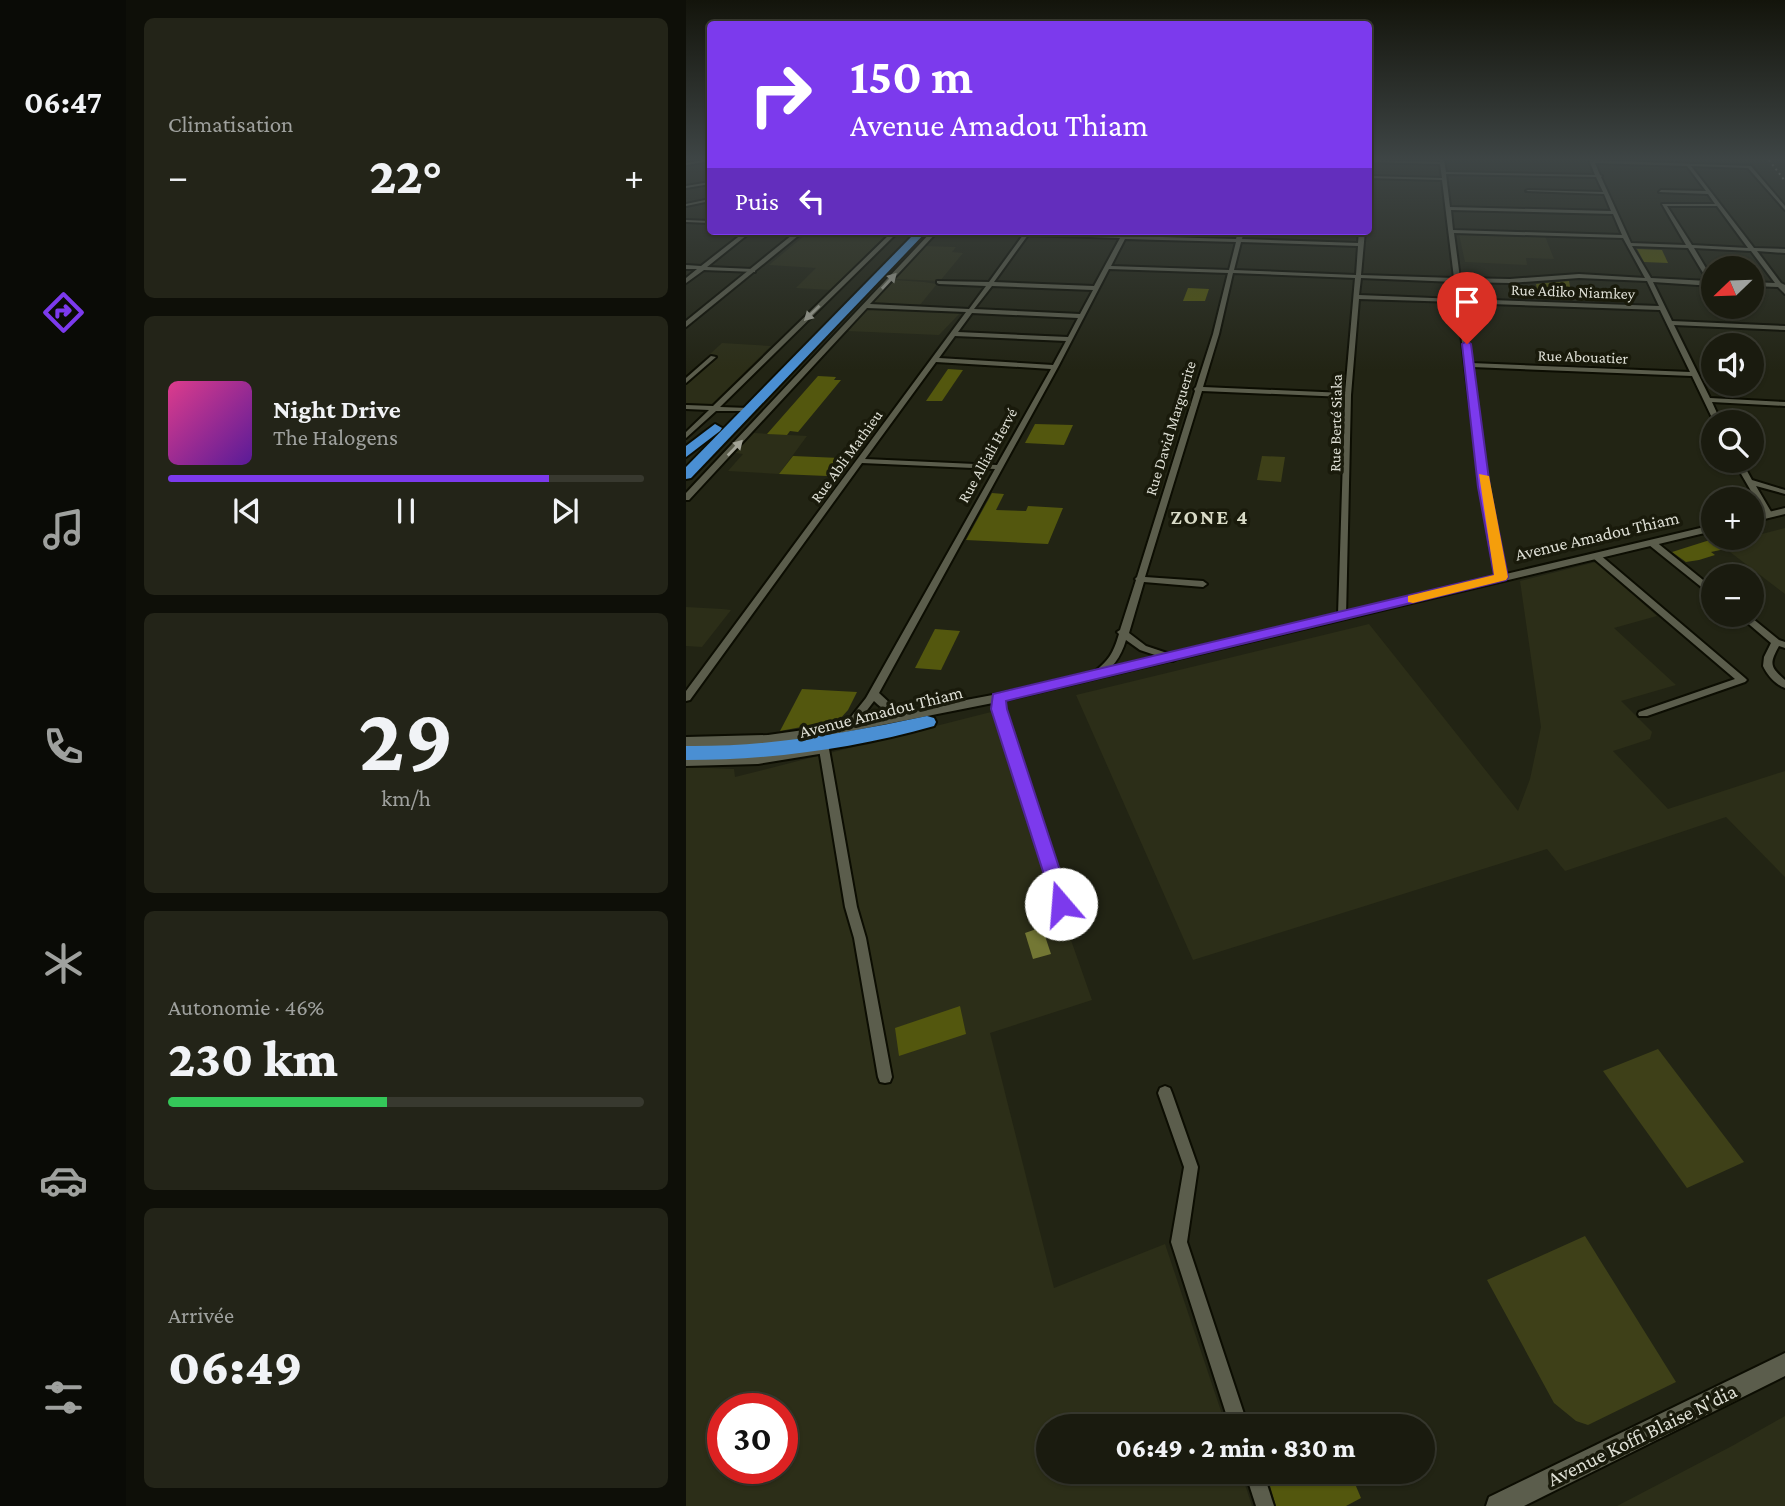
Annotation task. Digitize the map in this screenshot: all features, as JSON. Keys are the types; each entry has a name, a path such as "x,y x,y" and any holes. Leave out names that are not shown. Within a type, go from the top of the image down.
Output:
{"highway":[{"path":"686,455 905,235"},
{"path":"686,475 918,235"},
{"path":"686,484 705,456"},
{"path":"686,752 741,752 799,747 920,719"}],"main road":[{"path":"686,325 796,235"},
{"path":"1764,516 1785,511"},
{"name":"Avenue Amadou Thiam","path":"686,742 768,740 920,719 1701,531"},
{"name":"Avenue Amadou Thiam","path":"686,761 758,759 824,749 920,719"},
{"name":"Avenue Koffi Blaise N'dia","path":"1498,1506 1785,1364"}],"street":[{"path":"1622,230 1713,410"},
{"path":"1678,230 1701,266"},
{"path":"1739,230 1785,292"},
{"path":"1501,577 1484,487 1451,231 1625,237"},
{"path":"686,281 744,235"},
{"path":"686,436 892,235"},
{"path":"686,498 931,235"},
{"name":"Rue Abli Mathieu","path":"686,698 1026,235"},
{"name":"Rue Alliali Hervé","path":"839,730 855,719 873,693 1055,367 1123,235"},
{"path":"1141,235 1362,245"},
{"name":"Rue David Marguerite","path":"1096,675 1109,665 1118,652 1216,334 1241,235"},
{"path":"1301,243 1303,235"},
{"name":"Rue Berté Siaka","path":"1343,615 1348,395 1363,235"},
{"path":"1629,244 1785,251"},
{"path":"686,267 753,271"},
{"path":"1106,267 1458,280 1510,281 1579,276 1701,282"},
{"path":"939,282 1094,288"},
{"path":"1764,284 1782,285"},
{"name":"Rue Adiko Niamkey","path":"1356,297 1663,308"},
{"path":"865,306 1080,316"},
{"path":"1671,323 1785,328"},
{"path":"954,334 1069,338"},
{"path":"686,381 713,357"},
{"path":"934,360 1055,367"},
{"name":"Rue Abouatier","path":"1470,365 1695,374"},
{"path":"1197,389 1348,395"},
{"path":"1708,400 1785,404"},
{"path":"686,407 749,410"},
{"path":"860,461 998,467"},
{"path":"1744,473 1769,515"},
{"path":"1748,481 1785,492"},
{"path":"1652,543 1701,582"},
{"path":"1596,556 1742,680 1643,714"},
{"path":"1139,579 1203,584"},
{"path":"1758,627 1780,643 1765,662 1766,667 1785,685"},
{"path":"1122,632 1143,648 1173,657"},
{"path":"873,693 882,705 891,710 920,719"},
{"path":"999,698 999,709 1061,904"},
{"path":"824,749 851,907 860,938 885,1077"},
{"path":"1165,1093 1191,1167 1179,1242 1235,1414"},
{"path":"1258,1484 1265,1506"}],"shaded area":[{"path":"1459,234 1545,236 1554,259 1526,258 1527,265 1465,262"},
{"path":"805,235 887,235 832,290 796,288 816,268 769,265"},
{"path":"925,246 956,247 952,252 963,253 940,281 895,279"},
{"path":"894,280 937,284 919,306 872,304"},
{"path":"867,308 961,312 939,335 847,331"},
{"path":"722,343 771,346 711,405 686,403 686,376"},
{"path":"754,433 807,436 779,474 728,471 743,454 735,453"},
{"path":"1262,456 1285,457 1281,482 1257,480"},
{"path":"1785,528 1785,594 1764,578 1764,564 1746,564 1727,550 1764,550 1764,534"},
{"path":"1596,562 1657,616 1614,628 1676,685 1621,701 1652,732 1650,739 1613,751 1668,809 1785,771 1785,877 1726,817 1565,871 1547,849 1193,960 1076,695 1369,624 1518,811 1530,779 1541,727 1520,581"},
{"path":"686,607 731,610 702,647 686,646"},
{"path":"991,712 1092,1000 990,1033 1054,1288 1165,1244 1222,1414 1036,1414 1036,1484 1245,1484 1252,1506 686,1506 686,767 734,769 735,777"},
{"path":"1042,927 1051,954 1033,959 1025,933"},
{"path":"1658,1049 1744,1162 1687,1188 1603,1071"},
{"path":"1585,1236 1676,1382 1588,1425 1576,1421 1554,1403 1487,1280"},
{"path":"1785,1416 1785,1506 1617,1506 1732,1446"}],"building":[{"path":"1637,249 1662,250 1668,263 1644,262"},
{"path":"1569,281 1571,292 1537,290 1536,284"},
{"path":"1188,288 1209,289 1205,301 1183,301"},
{"path":"948,369 963,370 942,401 926,401"},
{"path":"818,376 841,380 798,432 790,431 787,435 767,434"},
{"path":"1035,424 1073,425 1064,445 1025,443"},
{"path":"793,456 840,458 827,476 779,474"},
{"path":"992,493 1004,494 996,510 1026,511 1028,506 1063,508 1048,544 966,540"},
{"path":"1701,543 1701,550 1720,550 1711,552 1715,555 1686,562 1672,552"},
{"path":"935,629 960,631 941,670 915,668"},
{"path":"802,689 857,692 848,710 839,720 780,731"},
{"path":"960,1006 966,1034 899,1056 895,1028"},
{"path":"1355,1484 1361,1498 1346,1506 1276,1506 1270,1486"}],"slow traffic":[{"path":"1413,599 1501,577 1483,476"}],"district":[{"name":"ZONE 4","path":"1210,517"}],"route":[{"path":"1061,904 999,709 999,698 1501,577 1484,487 1467,344"}]}
